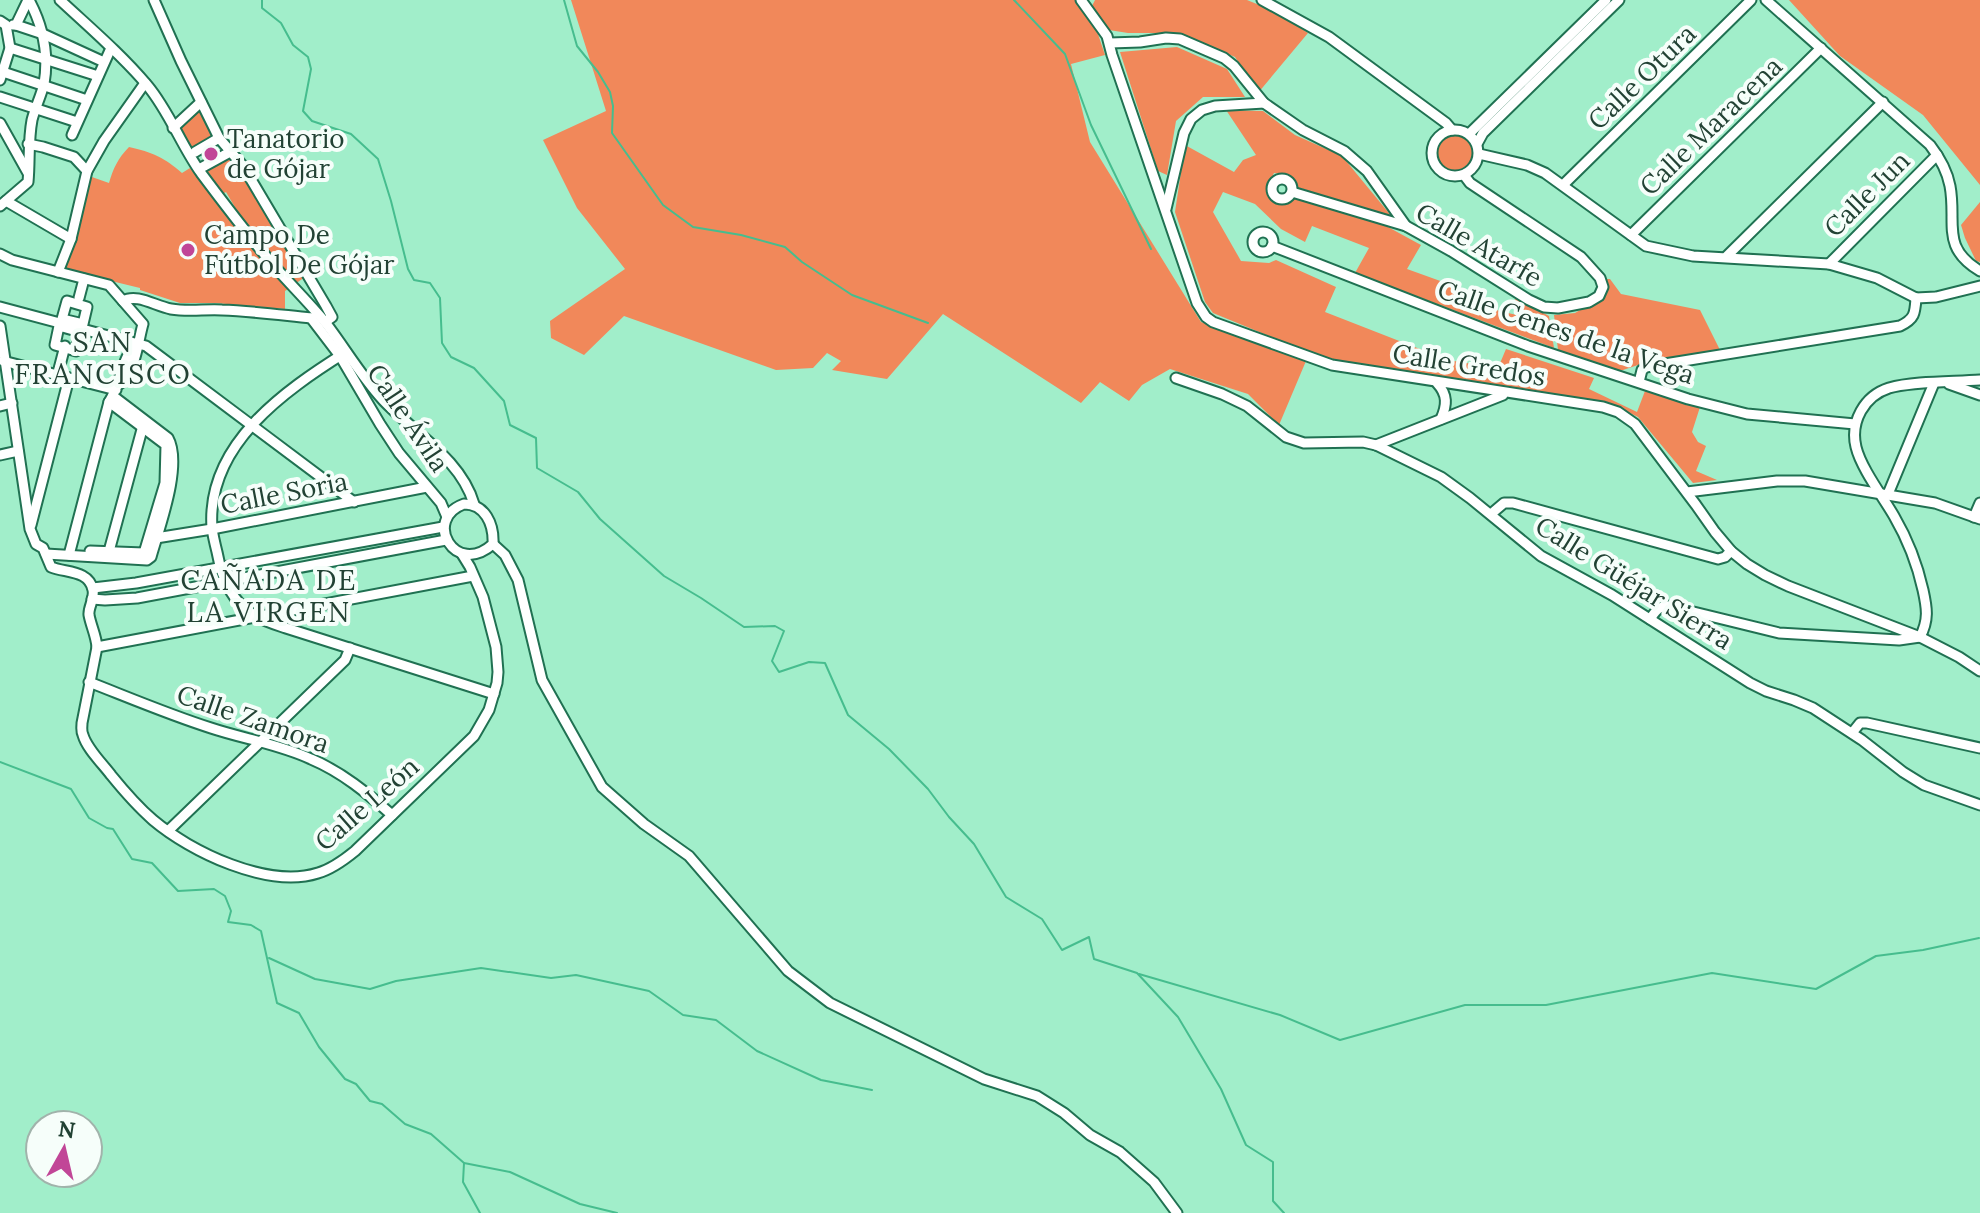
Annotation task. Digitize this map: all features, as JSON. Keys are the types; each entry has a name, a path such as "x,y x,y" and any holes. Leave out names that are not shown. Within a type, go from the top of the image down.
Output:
{"street":[{"path":"71,239 3,204 28,182 28,144 44,85 46,60 43,34 28,0 7,24 10,48 2,76 44,85 87,100"},
{"path":"60,0 145,83 163,105 173,128 199,169 247,233 382,399 447,460 471,492 474,504"},
{"path":"154,0 219,138 243,166 332,317 325,322"},
{"name":"Calle Gredos","path":"1081,0 1110,43 1197,303 1206,317 1332,365 1603,407 1618,412 1635,424 1731,551 1765,575 1920,637 1980,671"},
{"path":"1262,0 1329,37 1452,130"},
{"path":"1581,31 1606,0"},
{"path":"1469,134 1619,0"},
{"name":"Calle Otura","path":"1563,185 1751,0"},
{"path":"1766,0 1922,137 1937,155 1951,189 1953,240 1960,255 1980,271"},
{"path":"7,24 43,34 104,62"},
{"path":"1110,43 1180,39 1224,58 1264,103 1303,130 1344,151 1367,171 1406,226"},
{"path":"10,48 98,76"},
{"path":"72,135 111,48"},
{"name":"Calle Maracena","path":"1631,235 1821,48"},
{"path":"1536,75 1483,133 1478,149 1474,167 1464,175 1441,172 1433,159 1434,144 1444,133 1458,130 1469,134 1478,149 1545,173 1646,246 1693,256 1829,264 1877,278 1916,298 1936,297 1980,286"},
{"path":"58,272 71,239 87,171 145,83"},
{"path":"0,97 77,122"},
{"path":"173,128 201,102"},
{"path":"1727,256 1883,102"},
{"path":"1166,209 1184,133 1195,115 1215,106 1264,103"},
{"path":"0,123 29,175"},
{"path":"195,152 219,138"},
{"path":"28,144 74,157 87,171"},
{"path":"199,169 230,152"},
{"name":"Calle Jun","path":"1829,264 1937,155"},
{"name":"Calle Atarfe","path":"1292,192 1406,226 1544,307 1558,308 1589,302 1599,296 1603,287 1600,278 1581,257 1470,183 1464,175"},
{"path":"1156,182 1173,183"},
{"name":"Calle Cenes de la Vega","path":"1272,246 1528,346 1688,399 1747,414 1855,424"},
{"path":"0,254 12,260 109,285 143,324 138,350 124,382 114,393 70,552"},
{"path":"79,298 84,279"},
{"path":"123,301 135,298 182,311 222,310 314,316 325,322 343,354"},
{"path":"1639,382 1646,367 1900,326 1909,322 1915,313 1916,298"},
{"path":"314,316 326,306"},
{"path":"0,307 146,346 354,502"},
{"path":"0,326 30,529 51,567 74,571 84,576 93,588 220,568 445,522 457,507 474,504 482,508 494,533 493,544 481,553 462,554 446,540 445,522"},
{"path":"59,369 65,347"},
{"path":"343,354 251,425 226,462 216,486 212,529 224,582 233,596 256,617 494,694"},
{"name":"Calle Ávila","path":"343,354 399,453 441,503 445,522"},
{"path":"3,359 114,393"},
{"path":"3,359 59,369 114,393 166,445 165,483 146,556 44,551"},
{"path":"30,529 69,378"},
{"name":"Calle Güéjar Sierra","path":"1176,378 1247,406 1286,437 1304,443 1363,442 1376,445 1441,477 1541,556 1612,595 1750,683 1813,708 1924,785 1980,805"},
{"path":"1650,619 1657,609 1669,606 1779,633 1899,640 1920,637 1928,613 1913,551 1884,493 1856,449 1855,424 1872,397 1886,389 1980,380"},
{"path":"1437,383 1446,398 1441,419"},
{"path":"1884,493 1934,383"},
{"path":"1946,383 1980,395"},
{"path":"1376,445 1506,394"},
{"path":"0,406 12,403"},
{"path":"108,555 144,423"},
{"path":"0,455 18,451"},
{"path":"1687,492 1777,481 1805,481 1935,503 1977,518 1980,503"},
{"name":"Calle Soria","path":"153,537 212,529 427,487"},
{"path":"1696,505 1714,489"},
{"name":"Calle Ávila","path":"441,503 457,507"},
{"path":"1491,514 1504,503 1513,503 1718,559 1731,551"},
{"path":"92,599 137,598 446,540"},
{"path":"493,544 505,555 518,580 542,680 602,787 644,824 689,856 788,971 830,1003 984,1079 1037,1096 1090,1135 1120,1152 1154,1182 1177,1213"},
{"name":"Calle León","path":"93,588 88,613 97,647 82,723 89,747 124,791 168,831 209,855 236,866 293,877 318,874 355,851 474,736 489,710 498,672 496,647 487,611 462,554"},
{"path":"97,647 471,572 474,555"},
{"path":"286,628 283,619 287,611"},
{"path":"168,831 345,660 350,648"},
{"name":"Calle Zamora","path":"89,682 152,708 312,759 365,791 392,815"},
{"path":"1852,733 1860,723 1867,723 1980,748"}],"shaded area":[{"path":"571,0 1077,0 1096,28 1105,55 1071,64 1090,142 1201,322 1306,361 1279,425 1248,394 1170,369 1142,385 1129,401 1100,382 1081,403 943,314 887,379 832,370 841,361 827,353 813,368 776,370 624,316 584,355 551,338 550,321 625,269 577,208 543,140 606,111"},
{"path":"1095,0 1247,0 1274,11 1308,33 1258,93 1235,57 1179,33 1109,30 1092,6"},
{"path":"1789,0 1980,0 1980,185 1923,115 1840,56"},
{"path":"1177,47 1227,69 1245,97 1203,97 1176,121 1167,175 1158,171 1120,52"},
{"path":"199,105 216,142 194,153 177,125"},
{"path":"1226,110 1263,111 1295,135 1342,156 1393,218 1297,187 1287,175 1274,173 1269,184 1272,199 1284,202 1296,198 1377,221 1421,245 1407,269 1457,287 1466,295 1499,311 1517,315 1515,298 1549,316 1554,348 1355,273 1369,248 1312,226 1305,242 1281,229 1255,204 1223,192 1213,212 1241,261 1269,263 1276,260 1336,287 1325,312 1448,360 1498,368 1506,349 1594,378 1589,389 1637,412 1645,391 1700,407 1692,432 1698,442 1706,446 1696,471 1717,480 1693,483 1638,417 1608,402 1338,361 1305,351 1213,313 1205,302 1175,212 1185,145 1234,172 1243,160 1256,155"},
{"path":"1455,134 1468,140 1474,153 1468,166 1455,172 1442,166 1436,153 1442,140"},
{"path":"129,147 158,156 182,173 190,168 288,289 285,291 285,309 180,303 140,288 62,269 89,176 109,183 116,164"},
{"path":"228,156 239,166 305,277 295,284 250,233 226,192 221,195 204,170"},
{"path":"1980,202 1980,262 1976,261 1961,225"},
{"path":"1604,279 1610,279 1621,294 1700,310 1720,350 1641,364 1617,372 1558,350 1554,315 1575,313 1605,295"}],"waterway":[{"path":"262,0 262,8 281,23 293,45 308,57 311,69 303,111 312,121 351,134 378,159 408,269 414,280 430,283 440,298 442,343 451,357 474,368 504,401 510,425 536,438 537,468 578,492 600,519 664,576 744,627 775,626 784,631 772,661 779,672 809,662 825,663 848,715 889,749 928,789 974,844 1006,897 1042,919 1062,950 1089,937 1094,959 1137,973 1178,1017 1221,1089 1246,1145 1273,1162 1273,1201 1284,1213"},
{"path":"564,0 577,46 610,92 612,133 663,205 693,227 785,247 852,295 928,323"},
{"path":"1014,0 1065,54 1091,125 1151,249"},
{"path":"0,762 71,789 89,818 113,829 132,859 152,863 178,891 214,889 225,896 231,911 228,922 251,925 261,931 277,1003 299,1013 319,1047 345,1079 356,1084 370,1101 382,1104 405,1124 431,1134 464,1163 510,1172 580,1204 617,1213"},
{"path":"1139,974 1280,1015 1340,1040 1465,1005 1546,1005 1712,973 1816,989 1876,956 1979,938"},
{"path":"269,958 315,979 370,989 396,981 481,968 551,978 576,975 649,991 683,1015 716,1020 757,1051 821,1080 872,1090"},
{"path":"464,1163 463,1182 480,1213"}],"place":[{"name":"Tanatorio de Gójar","path":"211,154"},
{"name":"Campo De Fútbol De Gójar","path":"188,250"}],"district":[{"name":"SAN FRANCISCO","path":"103,358"},
{"name":"CAÑADA DE LA VIRGEN","path":"269,596"}]}
